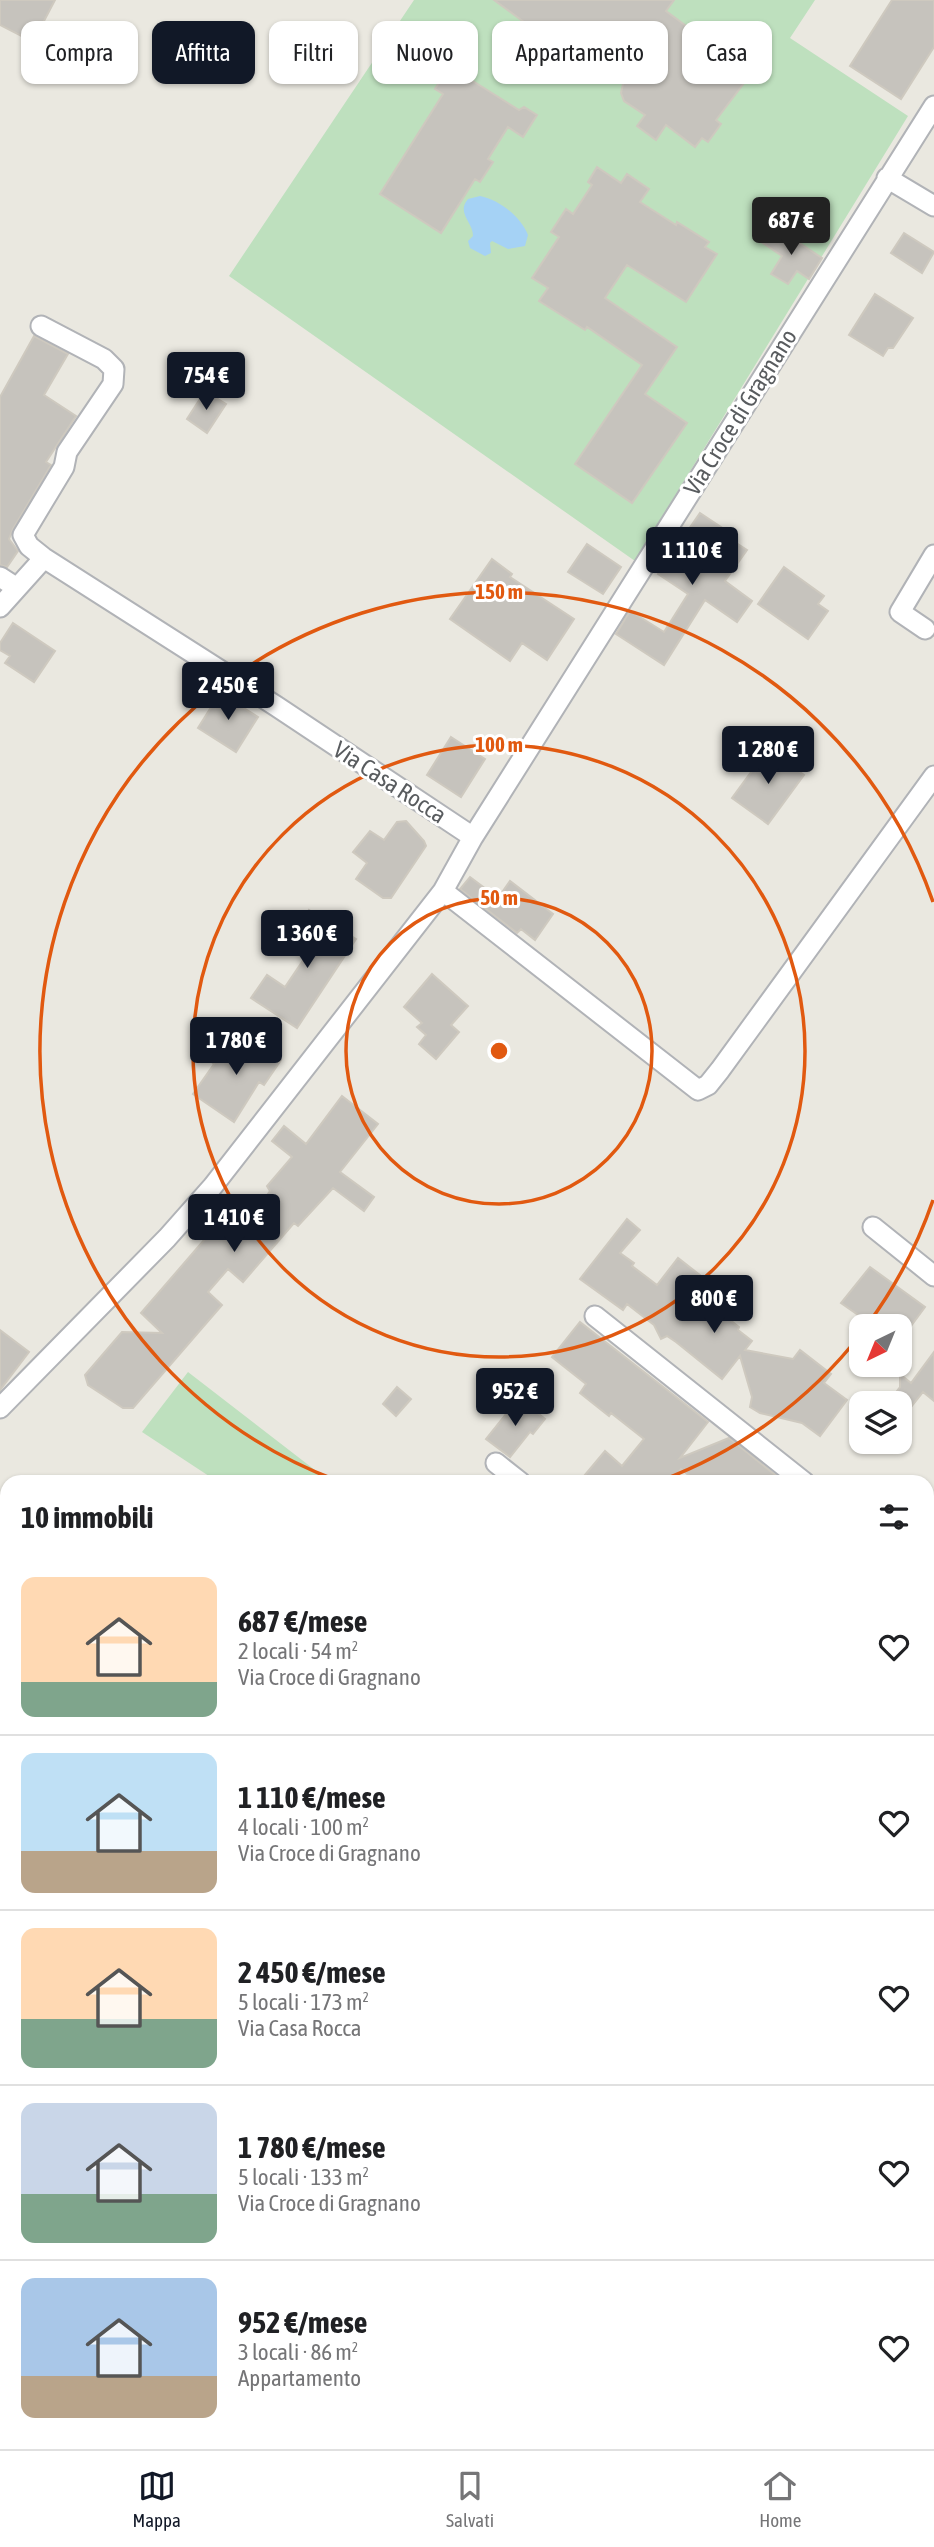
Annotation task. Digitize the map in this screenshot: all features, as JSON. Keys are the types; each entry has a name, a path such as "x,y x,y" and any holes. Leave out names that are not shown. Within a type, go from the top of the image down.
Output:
{"street":[{"name":"Via Croce di Gragnano","path":"0,1408 167,1238 213,1186 443,891 473,837 934,106"},
{"path":"887,178 934,206"},
{"path":"0,607 8,582 44,558 29,546 23,535 64,467 67,452 113,384 114,369 104,359 41,326"},
{"path":"925,629 900,612 934,555"},
{"name":"Via Casa Rocca","path":"44,558 276,706 473,837"},
{"path":"443,891 698,1090 708,1086 934,776"},
{"path":"873,1227 934,1276"},
{"path":"595,1316 795,1475"},
{"path":"496,1463 511,1475"}],"green space":[{"path":"414,0 815,0 790,38 908,116 635,561 229,276 372,63 372,84 478,84 478,21 400,21"},
{"path":"188,1372 321,1475 207,1475 142,1432"}],"water":[{"path":"480,196 502,205 515,216 528,235 525,246 508,249 492,241 491,253 485,256 470,248 468,241 473,236 464,209 468,199"}],"building":[{"path":"0,0 55,0 44,21 21,21 21,36 0,25"},
{"path":"494,0 674,0 666,11 682,23 682,84 743,84 716,120 721,124 708,142 702,138 695,147 666,125 656,140 637,126 645,115 624,101 621,93 623,84 668,84 668,21 522,21"},
{"path":"892,0 934,0 934,47 901,99 850,66"},
{"path":"438,84 478,84 519,110 524,107 537,115 523,137 508,127 488,159 493,162 480,182 475,179 441,233 380,194 443,94 435,89"},
{"path":"597,167 621,183 627,174 649,189 640,202 709,242 705,247 717,254 686,302 627,265 605,298 677,347 645,394 687,423 632,503 575,464 642,365 587,327 585,330 539,301 548,288 532,278 559,237 551,232 566,209 573,214 592,185 588,182"},
{"path":"769,227 787,239 789,236 822,258 809,279 797,271 788,284 771,274 782,256 760,241"},
{"path":"904,233 934,252 922,273 891,253"},
{"path":"875,294 913,318 893,348 888,348 883,356 849,335"},
{"path":"34,336 68,354 44,395 76,416 46,462 51,465 13,529 9,539 18,551 7,567 0,565 0,397"},
{"path":"205,391 226,404 207,433 187,419"},
{"path":"700,513 733,535 730,539 747,550 725,581 752,601 737,622 705,600 664,665 616,634 630,611 664,632 688,594 658,574"},
{"path":"587,544 621,567 603,594 568,572"},
{"path":"492,559 512,574 510,577 574,619 547,660 522,643 510,661 450,619"},
{"path":"784,567 824,596 818,604 828,611 808,639 758,604"},
{"path":"13,623 55,651 34,682 5,663 10,656 0,650 0,643"},
{"path":"220,693 258,717 236,752 198,728"},
{"path":"451,737 485,759 461,797 427,775"},
{"path":"768,749 804,775 768,824 732,798"},
{"path":"406,821 426,846 391,898 383,898 356,879 367,863 353,852 370,831 384,840 397,822"},
{"path":"470,877 498,898 510,881 553,914 535,940 521,929 517,933 460,889"},
{"path":"309,910 356,939 297,1028 251,998 267,975 285,987 310,950 292,939"},
{"path":"432,974 468,1006 451,1025 459,1032 436,1059 419,1044 426,1035 417,1027 422,1023 404,1007"},
{"path":"244,1036 281,1060 264,1085 259,1082 234,1122 193,1094 214,1064 211,1061 224,1041 236,1048"},
{"path":"342,1096 378,1124 340,1172 374,1197 364,1211 333,1188 298,1226 294,1223 243,1282 228,1269 208,1292 222,1305 133,1408 123,1408 88,1385 85,1375 122,1332 162,1333 141,1313 230,1210 248,1225 268,1201 265,1198 270,1191 267,1186 292,1157 272,1141 284,1126 306,1144"},
{"path":"627,1219 640,1230 620,1253 657,1285 678,1258 714,1286 704,1299 752,1341 745,1350 793,1359 800,1350 831,1374 824,1383 847,1400 820,1436 802,1423 760,1413 750,1407 752,1397 740,1356 722,1379 667,1336 661,1339 654,1325 627,1304 623,1310 580,1279"},
{"path":"870,1267 925,1307 912,1325 912,1314 857,1314 841,1303"},
{"path":"580,1322 708,1422 680,1458 729,1438 775,1475 688,1475 681,1469 676,1475 585,1475 605,1451 622,1466 644,1439 580,1393 586,1384 552,1357"},
{"path":"0,1330 29,1352 0,1390"},
{"path":"934,1352 934,1401 923,1392 912,1406 912,1391 897,1391 900,1387 900,1377 911,1383"},
{"path":"397,1387 411,1399 396,1416 383,1404"},
{"path":"519,1398 545,1419 533,1434 530,1432 510,1457 486,1439"}]}
